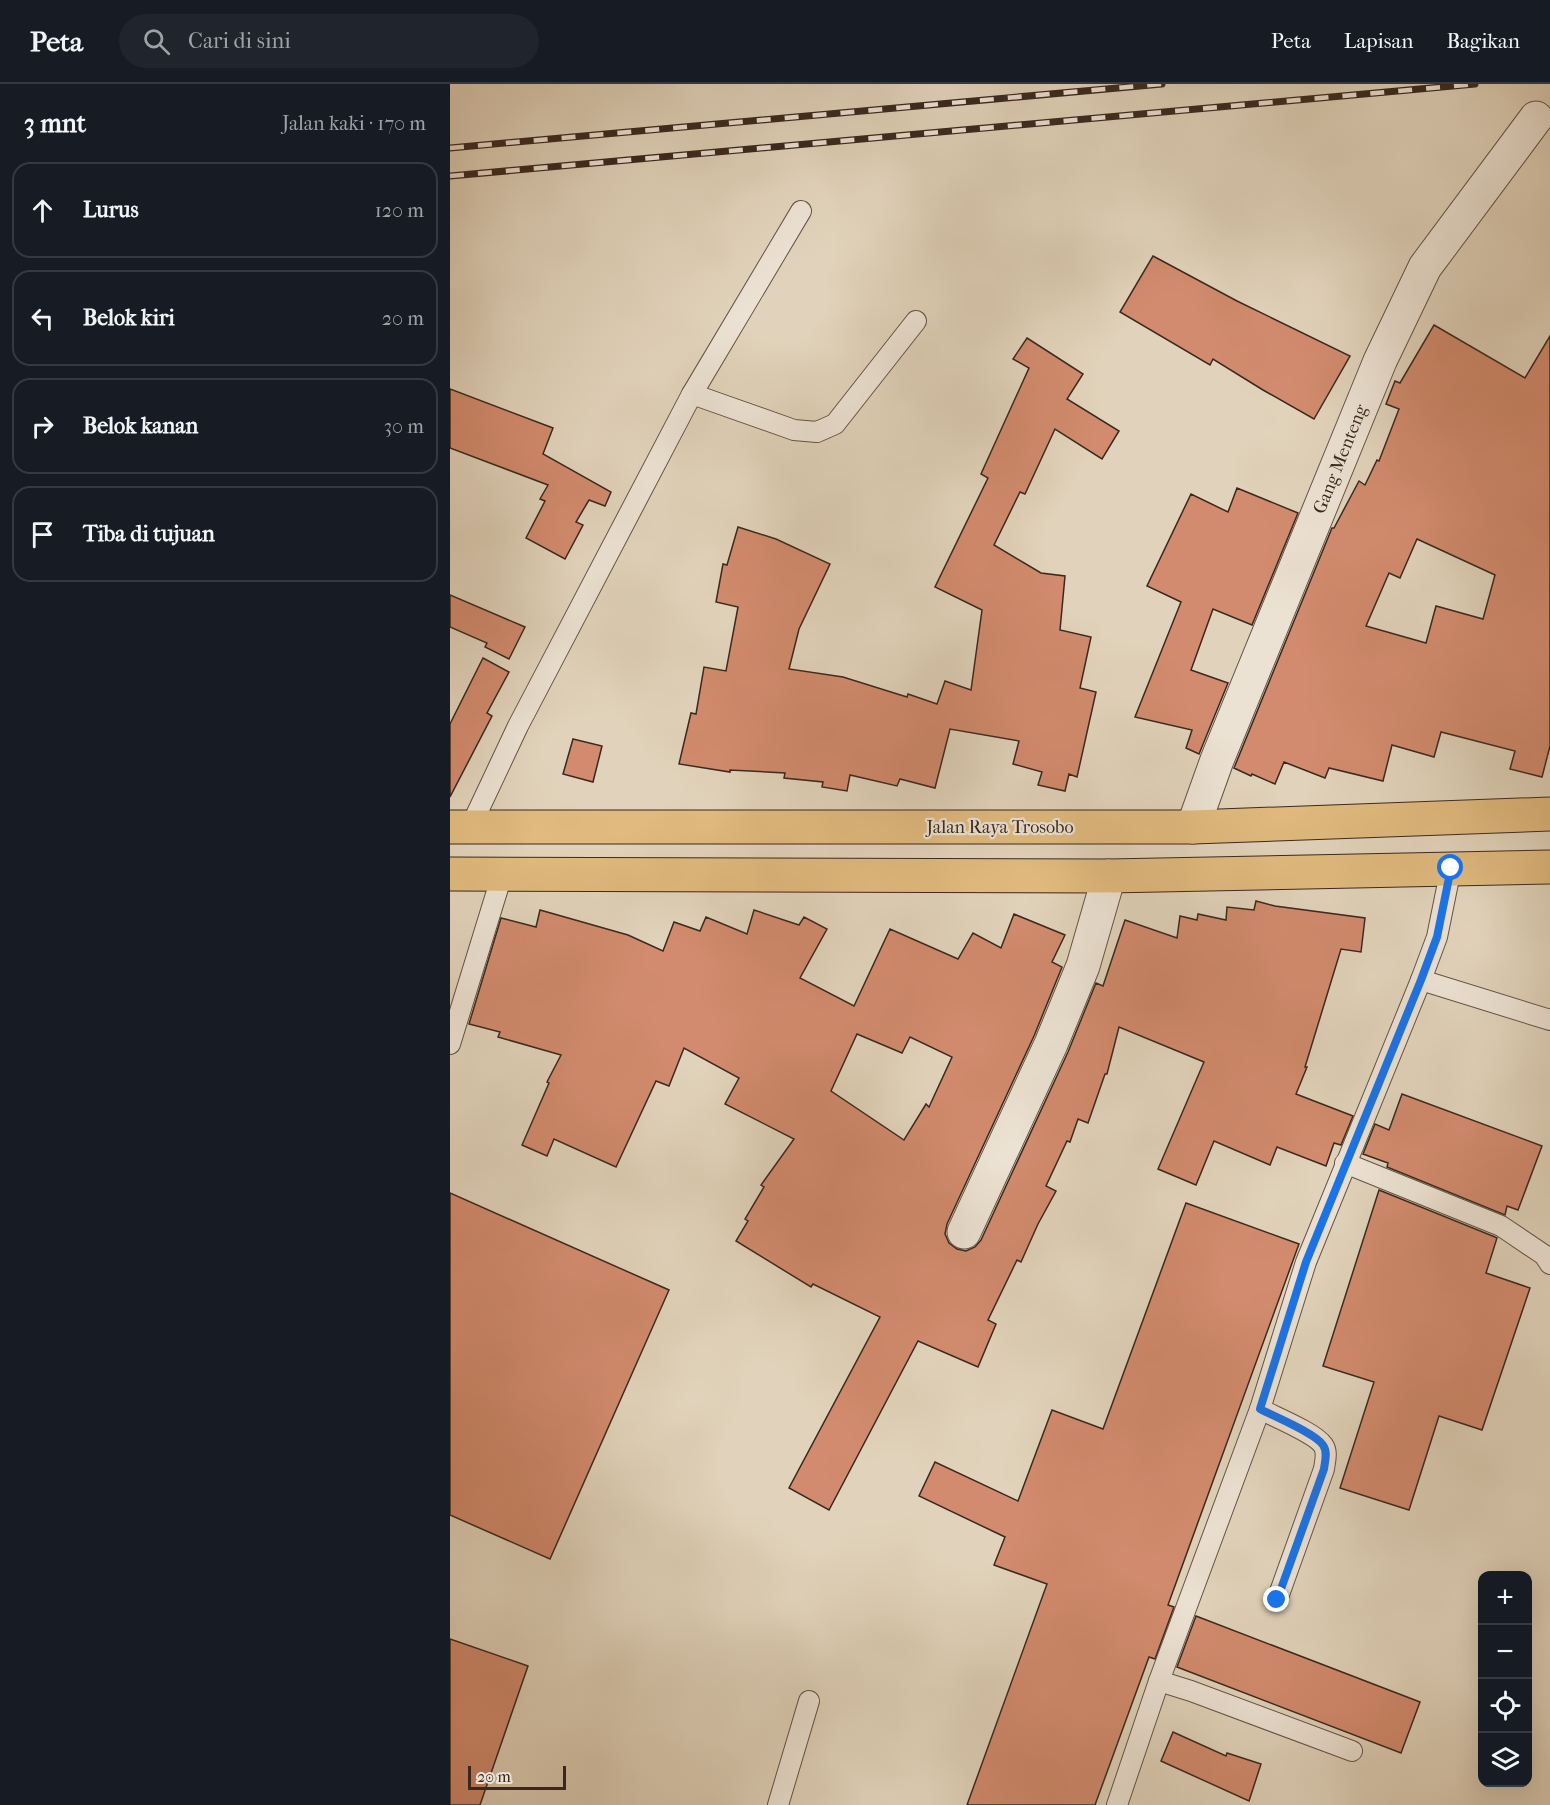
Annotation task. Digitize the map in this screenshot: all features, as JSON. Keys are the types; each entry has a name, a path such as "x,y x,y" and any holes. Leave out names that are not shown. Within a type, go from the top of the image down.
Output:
{"highway":[{"name":"Jalan Raya Trosobo","path":"460,827 1193,827 1550,814"},
{"path":"450,874 1109,876 1550,867"}],"street":[{"name":"Gang Menteng","path":"1193,827 1217,760 1376,372 1425,267 1536,118"},
{"path":"964,1232 1051,1044 1083,966 1109,876"}],"lane":[{"path":"460,827 518,726 692,394 801,211"},
{"path":"692,394 794,430 817,432 835,424 916,321"},
{"path":"1117,1805 1159,1681 1260,1409 1306,1262 1437,937 1451,868"},
{"path":"450,1044 502,875"},
{"path":"1421,980 1550,1020"},
{"path":"1345,1163 1501,1226 1544,1255 1550,1264"},
{"path":"1260,1409 1312,1436 1323,1445 1326,1455 1324,1469 1277,1600"},
{"path":"1159,1681 1352,1751"},
{"path":"778,1805 809,1701"}],"building":[{"path":"1153,256 1237,301 1350,356 1314,419 1213,359 1210,365 1120,312"},
{"path":"1434,325 1525,378 1550,336 1550,746 1542,777 1510,769 1515,751 1441,732 1434,757 1392,745 1383,781 1329,768 1325,778 1284,762 1275,784 1252,774 1251,776 1234,768 1332,528 1359,481 1365,485 1377,460 1379,461 1399,409 1386,404 1395,381 1400,383","holes":["1417,539 1495,575 1483,619 1436,606 1426,643 1366,626 1389,573 1400,578"]},
{"path":"1027,338 1083,374 1067,399 1119,431 1102,459 1055,429 1025,494 1020,492 994,545 1041,573 1065,576 1060,630 1091,637 1080,688 1096,692 1077,777 1069,774 1065,791 1038,785 1042,772 1013,764 1019,741 950,729 935,788 900,779 897,786 850,775 847,791 822,787 823,782 784,778 785,773 730,770 730,772 679,764 691,713 696,714 704,667 726,671 738,607 716,602 723,564 727,565 738,527 776,539 830,564 799,629 789,669 843,677 937,704 945,681 971,690 982,610 935,587 988,478 981,474 1029,368 1013,359"},
{"path":"450,389 553,428 543,454 611,492 605,506 589,500 576,522 583,525 565,559 526,538 545,501 540,499 548,485 450,448"},
{"path":"1237,488 1298,513 1252,625 1213,609 1191,670 1228,683 1199,754 1186,748 1192,730 1135,717 1181,602 1147,586 1191,494 1228,512"},
{"path":"450,595 525,627 509,659 485,647 487,643 450,627"},
{"path":"483,658 509,672 487,713 492,716 450,797 450,724"},
{"path":"573,739 602,746 593,782 563,774"},
{"path":"1256,901 1275,906 1365,918 1361,952 1341,949 1305,1067 1307,1067 1296,1094 1353,1116 1341,1145 1334,1143 1326,1166 1277,1147 1270,1165 1214,1141 1196,1185 1158,1169 1204,1062 1119,1027 1107,1074 1105,1074 1088,1123 1078,1119 1070,1142 1067,1141 1046,1186 1056,1191 1021,1262 1017,1260 988,1320 996,1324 978,1367 918,1341 829,1510 789,1488 880,1317 813,1284 811,1287 736,1241 748,1221 745,1219 764,1187 761,1185 794,1139 725,1104 739,1078 684,1048 669,1086 656,1081 616,1167 554,1139 547,1156 522,1145 549,1083 547,1082 561,1055 498,1037 500,1032 469,1024 501,918 536,927 540,910 628,935 663,951 674,922 700,931 706,917 747,934 754,910 799,925 804,917 827,929 800,978 854,1006 890,929 958,959 973,933 1001,948 1014,914 1065,935 1052,962 1062,967 1034,1036 947,1224 945,1234 949,1243 957,1249 966,1251 975,1247 981,1240 1068,1052 1096,983 1103,986 1125,920 1177,938 1180,916 1197,920 1198,914 1226,920 1227,907 1254,910","holes":["857,1034 902,1053 910,1037 952,1057 929,1107 926,1104 904,1140 831,1091"]},
{"path":"1402,1094 1542,1146 1518,1210 1507,1206 1505,1215 1387,1167 1388,1163 1363,1154 1375,1124 1389,1130"},
{"path":"1379,1190 1497,1238 1486,1273 1530,1288 1482,1430 1439,1416 1409,1510 1340,1488 1374,1382 1323,1366"},
{"path":"450,1193 669,1290 550,1559 450,1515"},
{"path":"1186,1203 1299,1244 1168,1605 1174,1607 1155,1659 1149,1657 1095,1805 967,1805 1047,1584 994,1565 1005,1537 919,1496 935,1462 1018,1501 1052,1410 1103,1429"},
{"path":"1196,1616 1420,1702 1401,1753 1177,1667"},
{"path":"450,1639 528,1666 480,1805 450,1805"},
{"path":"1173,1732 1226,1756 1227,1753 1261,1764 1249,1801 1161,1761"}],"railway":[{"path":"450,148 1162,84"},
{"path":"450,176 1475,84"}],"route":[{"path":"1277,1600 1324,1469 1326,1455 1323,1445 1312,1436 1260,1409 1306,1262 1437,937 1451,868"}]}
